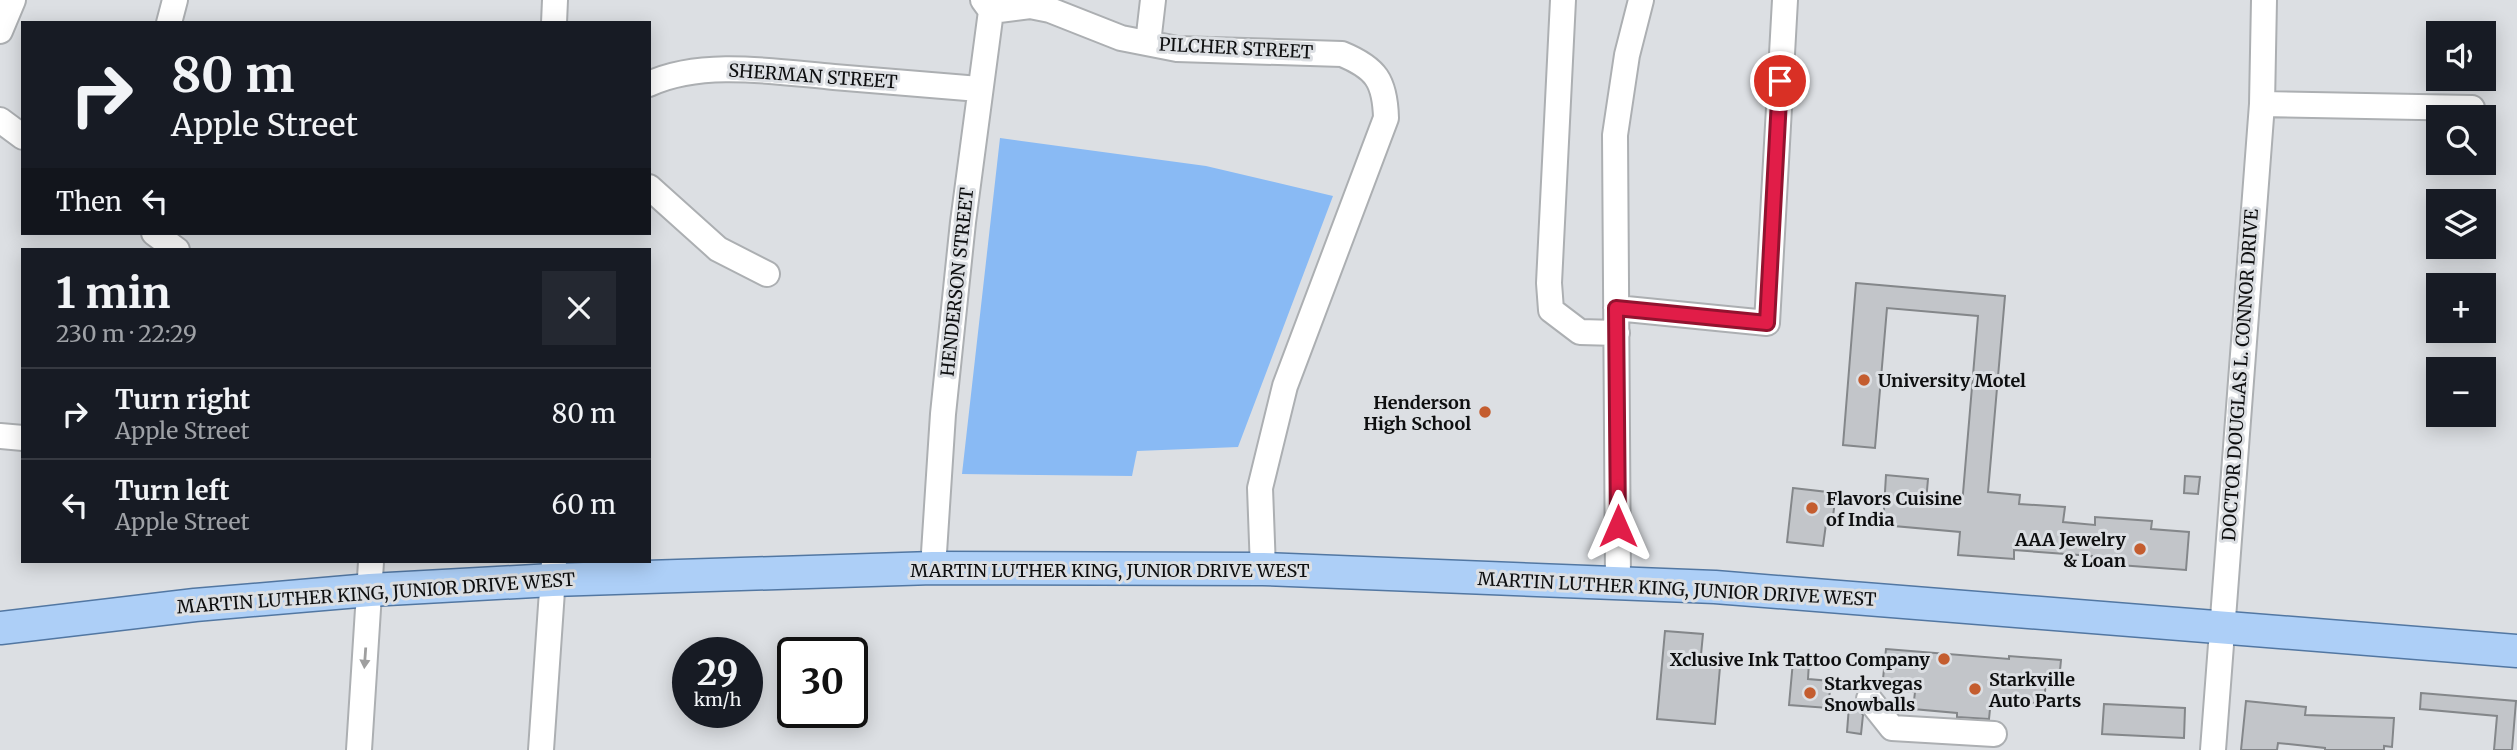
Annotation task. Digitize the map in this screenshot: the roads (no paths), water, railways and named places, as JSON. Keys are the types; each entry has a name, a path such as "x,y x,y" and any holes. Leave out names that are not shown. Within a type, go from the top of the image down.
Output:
{"main road":[{"name":"MARTIN LUTHER KING, JUNIOR DRIVE WEST","path":"0,628 195,604 370,576 553,571 933,568 1263,569 1618,581 2517,651"}],"street":[{"path":"0,31 13,0"},
{"path":"170,21 175,0"},
{"path":"554,21 555,0"},
{"path":"1148,43 1153,0"},
{"path":"1563,0 1549,283 1551,310 1580,332 1618,333"},
{"path":"1618,581 1615,135 1628,54 1641,0"},
{"path":"1616,308 1767,323 1785,0"},
{"name":"DOCTOR DOUGLAS L. CONNOR DRIVE","path":"2213,750 2262,104 2264,0"},
{"name":"PILCHER STREET","path":"987,5 1040,8 1121,38 1177,49 1342,54 1363,63 1376,76 1385,94 1386,118 1285,386 1260,488 1263,569"},
{"name":"HENDERSON STREET","path":"933,568 943,414 987,5"},
{"name":"SHERMAN STREET","path":"651,83 668,75 705,69 979,89"},
{"path":"2262,104 2426,107"},
{"path":"0,120 21,136"},
{"path":"651,189 718,249 766,274"},
{"path":"0,436 21,438"},
{"path":"541,750 553,571"},
{"path":"359,750 370,576"},
{"path":"1869,699 1892,728 1994,734"}],"place":[{"name":"University Motel","path":"1864,380"},
{"name":"Henderson High School","path":"1485,412"},
{"name":"Flavors Cuisine of India","path":"1812,508"},
{"name":"AAA Jewelry & Loan","path":"2140,549"},
{"name":"Xclusive Ink Tattoo Company","path":"1944,659"},
{"name":"Starkville Auto Parts","path":"1975,689"},
{"name":"Starkvegas Snowballs","path":"1810,693"}]}
